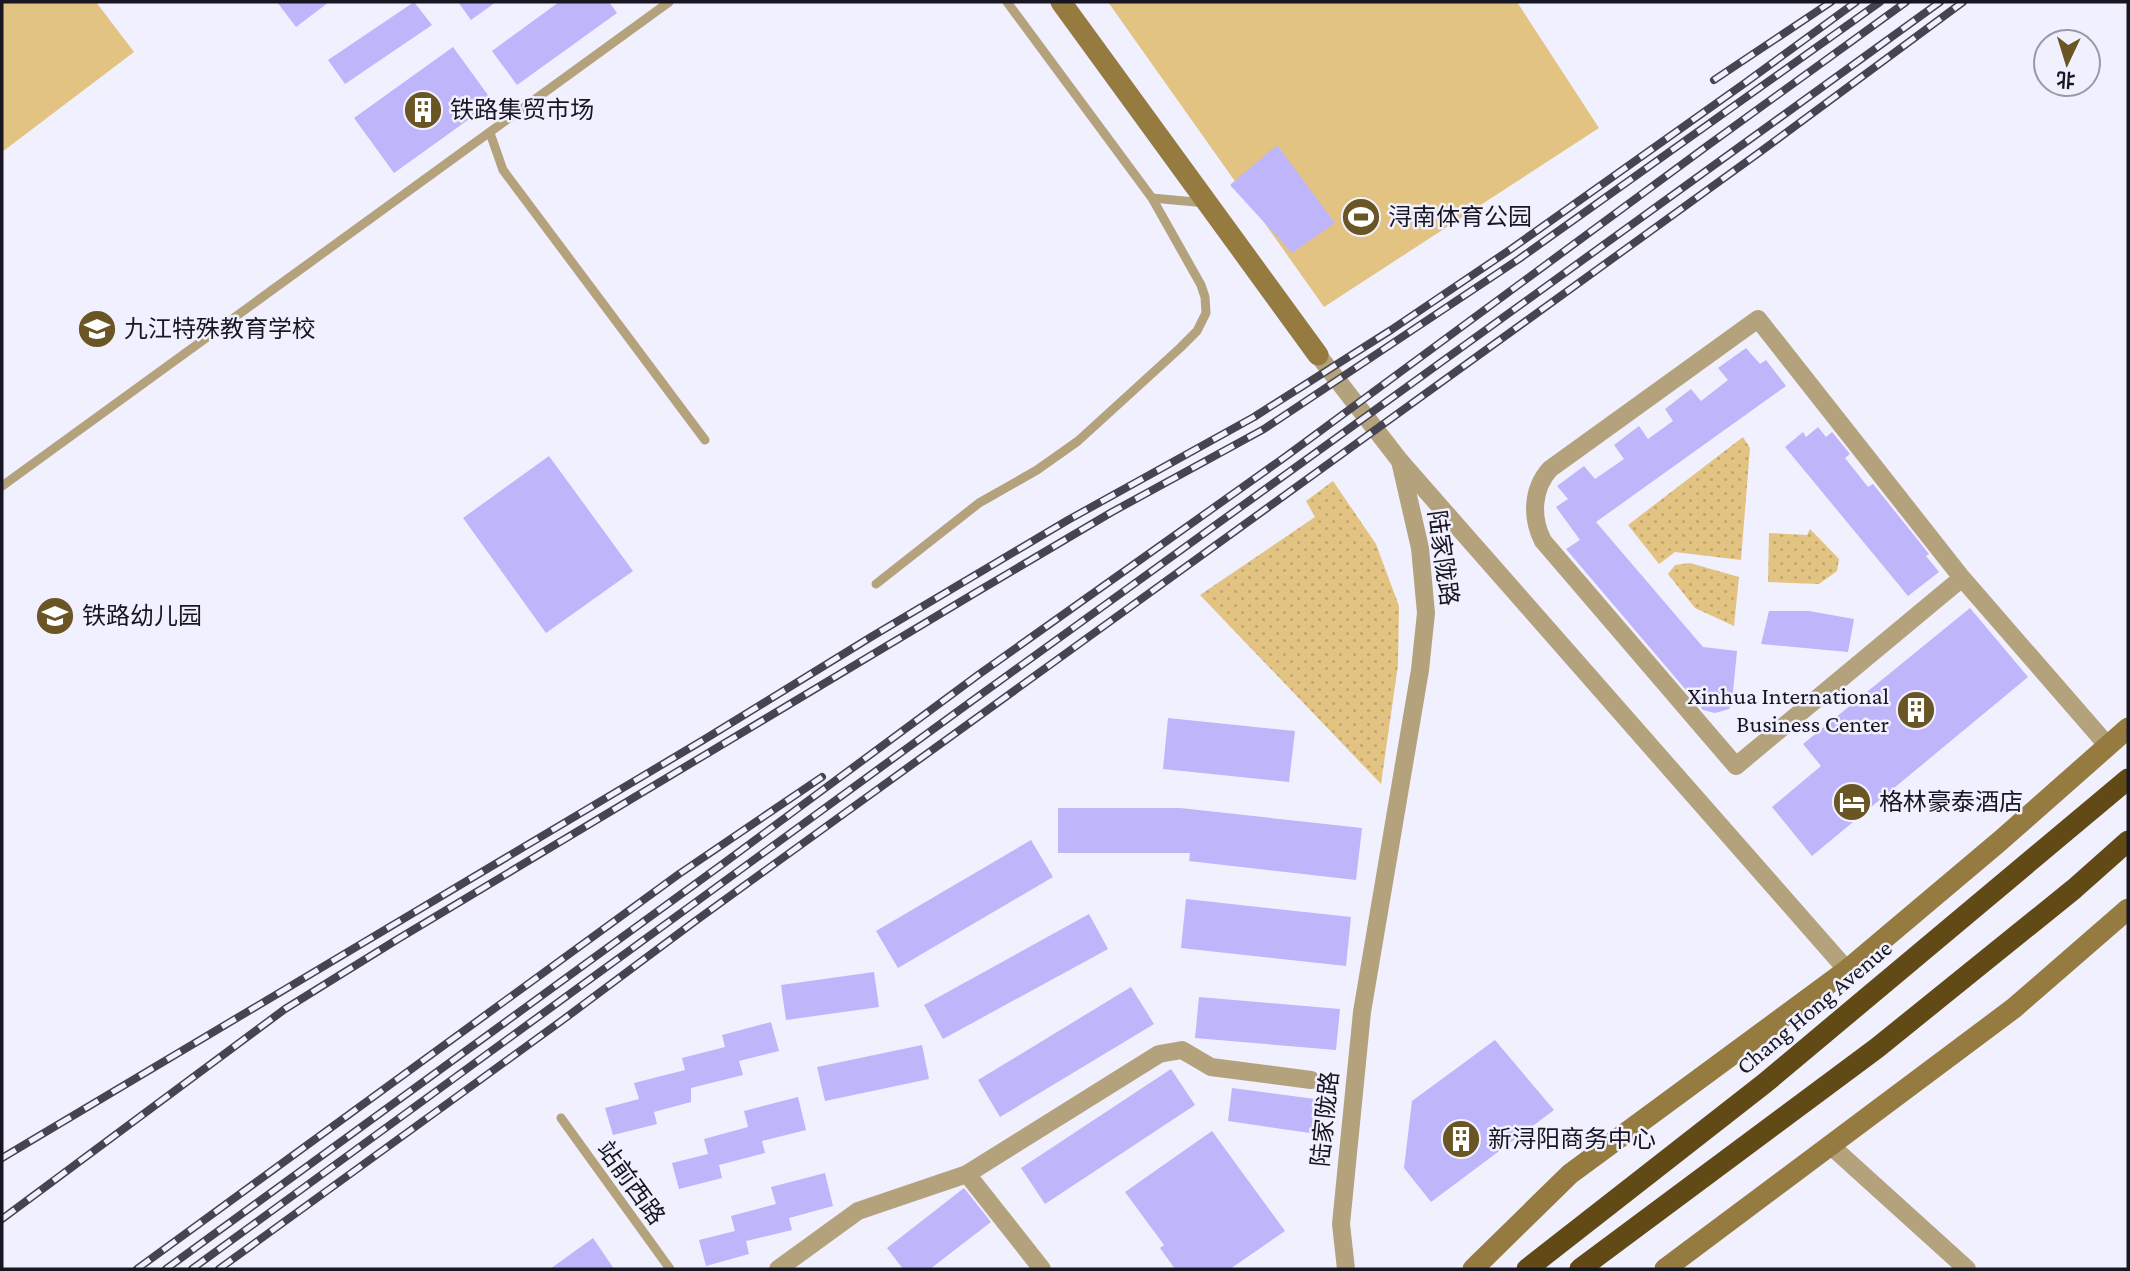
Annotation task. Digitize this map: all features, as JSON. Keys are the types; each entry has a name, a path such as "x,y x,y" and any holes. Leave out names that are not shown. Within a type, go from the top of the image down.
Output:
{"highway":[{"name":"Chang Hong Avenue","path":"1527,1269 1765,1083 2128,779"},
{"path":"1580,1269 1877,1048 2074,889 2128,841"}],"street":[{"name":"陆家陇路","path":"1061,2 1318,355 1399,461 1420,548 1426,613 1420,670 1363,1012 1341,1224 1346,1269"},
{"path":"1962,578 1735,766 1543,541 1535,517 1536,494 1550,469 1758,319 1962,578 2108,746"},
{"path":"1399,461 1847,970"},
{"path":"1474,1269 1570,1174 1847,970 2128,728"},
{"path":"1665,1269 2014,1007 2128,909"},
{"path":"778,1269 858,1211 967,1174 1159,1054 1182,1050 1211,1068 1311,1080"},
{"path":"1830,1145 1967,1269"},
{"path":"967,1174 1042,1269"}],"lane":[{"path":"2,486 669,2"},
{"path":"876,584 979,503 1037,470 1078,441 1197,331 1206,313 1201,285 1152,198 1007,2"},
{"path":"490,133 503,170 705,440"},
{"path":"1152,198 1207,203"},
{"name":"站前西路","path":"561,1118 670,1269"}],"shaded area":[{"path":"2,2 96,2 134,52 2,152"},
{"name":"浔南体育公园","path":"1108,2 1517,2 1599,128 1324,307"},
{"path":"1743,437 1750,448 1741,560 1675,552 1659,564 1628,525"},
{"path":"1333,481 1376,544 1399,606 1398,665 1381,784 1200,595 1315,517 1306,501"},
{"path":"1810,529 1839,559 1837,571 1819,584 1768,582 1769,533 1807,535"},
{"path":"1690,563 1739,577 1734,626 1695,608 1668,574 1675,565"}],"building":[{"path":"277,2 329,2 296,27"},
{"path":"414,2 432,25 345,84 328,60"},
{"path":"458,2 496,2 471,20"},
{"path":"559,2 609,2 617,13 517,85 492,51"},
{"name":"铁路集贸市场","path":"453,47 493,102 394,173 354,118"},
{"path":"1277,145 1335,223 1292,253 1230,185"},
{"path":"1746,348 1760,364 1766,360 1786,386 1596,522 1703,647 1737,651 1732,702 1729,709 1715,713 1703,710 1566,549 1580,540 1556,507 1568,499 1557,486 1584,466 1595,479 1624,459 1614,445 1639,426 1648,439 1673,421 1665,409 1691,389 1701,401 1728,380 1718,368"},
{"path":"1818,427 1826,437 1832,432 1850,454 1845,458 1868,487 1873,484 1929,554 1926,556 1939,572 1908,596 1785,447 1803,432 1806,437"},
{"path":"549,456 633,571 546,633 463,518"},
{"name":"Xinhua International Business Center","path":"1970,608 2028,677 1812,856 1772,807 1821,766 1803,744"},
{"path":"1769,611 1809,611 1854,619 1848,652 1761,644"},
{"path":"1168,718 1295,731 1289,782 1163,769"},
{"path":"1058,808 1180,808 1362,828 1356,880 1189,861 1190,853 1058,853"},
{"path":"1031,840 1053,877 898,968 876,931"},
{"path":"1186,899 1351,917 1346,966 1181,948"},
{"path":"1089,914 1108,949 943,1039 924,1005"},
{"path":"874,972 879,1007 786,1020 781,985"},
{"path":"1131,987 1154,1024 1000,1117 978,1080"},
{"path":"1199,997 1340,1009 1336,1050 1195,1038"},
{"path":"771,1022 779,1051 739,1061 743,1075 691,1088 691,1102 654,1112 657,1124 613,1135 605,1108 639,1099 634,1083 685,1070 682,1058 725,1047 722,1035"},
{"name":"新浔阳商务中心","path":"1495,1040 1554,1110 1431,1202 1404,1168 1412,1101"},
{"path":"922,1045 929,1079 825,1101 817,1067"},
{"path":"1171,1069 1195,1105 1045,1204 1021,1168"},
{"path":"1232,1088 1322,1100 1317,1134 1228,1121"},
{"path":"798,1097 806,1130 762,1141 765,1153 719,1165 722,1178 679,1189 672,1163 708,1154 704,1139 748,1127 744,1111"},
{"path":"1212,1131 1285,1231 1230,1269 1175,1269 1160,1248 1164,1245 1125,1192"},
{"path":"825,1173 833,1206 789,1218 792,1230 746,1241 749,1254 706,1266 699,1240 735,1231 731,1216 776,1204 771,1187"},
{"path":"964,1188 991,1222 930,1269 903,1269 887,1248"},
{"path":"593,1238 614,1269 550,1269"}],"railway":[{"path":"1714,80 1831,2"},
{"path":"2,1158 1068,520 1254,417 1391,330 1511,249 1856,2"},
{"path":"2,1219 285,1009 975,593 1112,512 1264,429 1519,259 1880,2"},
{"path":"166,1269 978,675 1285,457 1906,2"},
{"path":"192,1269 976,698 1940,2"},
{"path":"219,1269 1963,2"},
{"path":"137,1269 679,874 822,777"}],"place":[{"name":"铁路集贸市场","path":"423,110"},
{"name":"浔南体育公园","path":"1361,217"},
{"name":"九江特殊教育学校","path":"97,329"},
{"name":"铁路幼儿园","path":"55,616"},
{"name":"Xinhua International Business Center","path":"1916,710"},
{"name":"格林豪泰酒店","path":"1852,802"},
{"name":"新浔阳商务中心","path":"1461,1139"}]}
